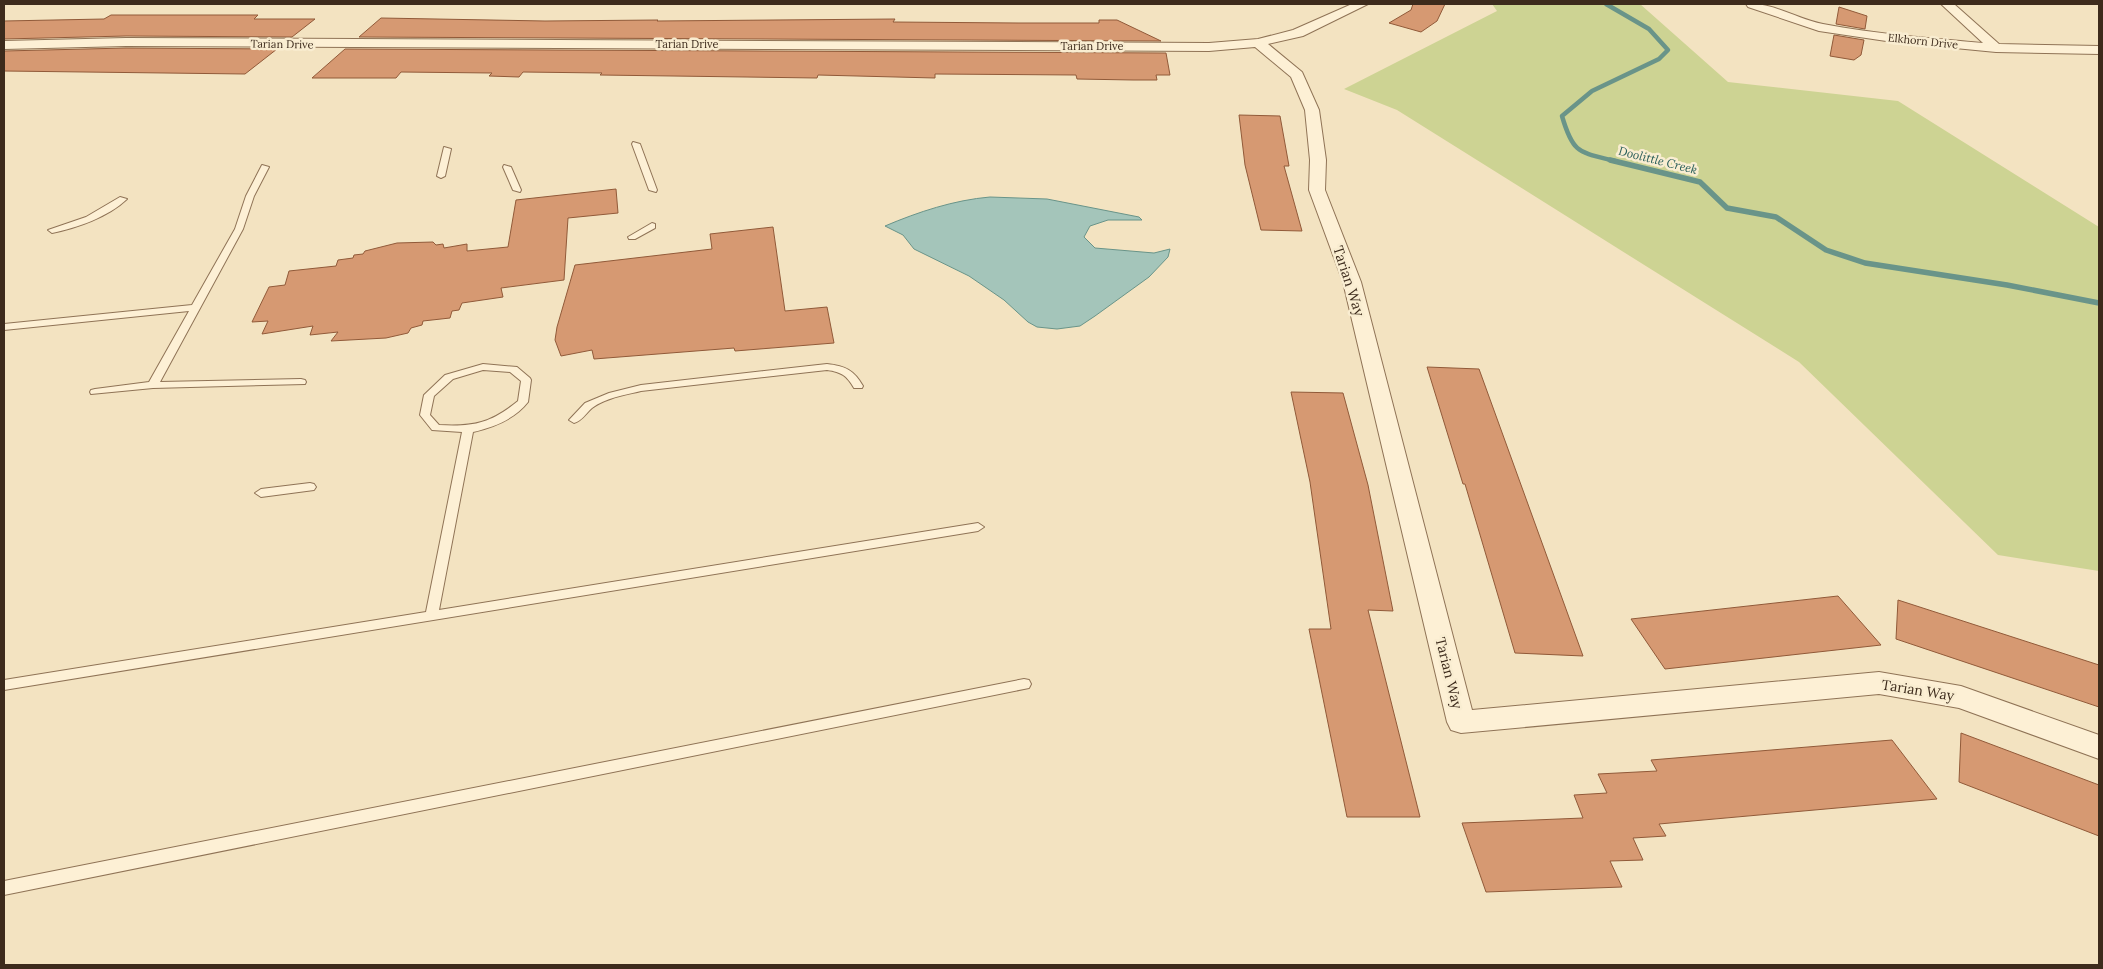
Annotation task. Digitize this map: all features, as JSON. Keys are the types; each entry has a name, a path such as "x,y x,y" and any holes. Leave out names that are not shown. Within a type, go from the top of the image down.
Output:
{"street":[{"name":"Tarian Drive","path":"4,45 126,42 1209,47 1258,43 1298,33 1362,4"},
{"name":"Elkhorn Drive","path":"1752,4 1819,27 1893,38 1996,48 2099,50"},
{"path":"1947,4 1996,48"},
{"name":"Tarian Way","path":"1258,43 1297,75 1312,110 1318,160 1317,190 1352,282 1461,722 1879,683 1961,697 2099,747"}],"lane":[{"path":"636,144 652,190"},
{"path":"440,176 448,149"},
{"path":"154,385 194,308 239,229 250,196 265,167"},
{"path":"507,167 517,190"},
{"path":"52,230 70,228 86,222 122,199"},
{"path":"632,237 652,226"},
{"path":"4,326 194,308"},
{"path":"482,367 513,369 526,380 523,402 503,420 468,430 436,428 425,415 429,395 449,377 482,367"},
{"path":"574,420 589,405 612,395 641,388 724,378 827,367 841,369 852,374 858,386"},
{"path":"95,392 154,385 301,382"},
{"path":"432,615 468,430"},
{"path":"261,493 310,486"},
{"path":"4,684 978,527"},
{"path":"4,888 1024,684"}],"green space":[{"path":"1492,4 1640,4 1728,82 1898,101 2099,227 2099,571 1998,555 1799,362 1397,110 1344,89 1497,11"}],"water":[{"path":"990,197 1047,199 1139,217 1142,220 1108,220 1090,226 1084,237 1095,248 1154,253 1170,249 1168,257 1149,277 1080,326 1057,329 1037,327 1028,322 1004,300 969,276 914,249 903,235 885,226 936,207"}],"building":[{"path":"1413,4 1445,4 1437,21 1421,32 1389,23 1411,10"},
{"path":"1839,7 1867,16 1865,29 1836,24"},
{"path":"111,15 258,15 254,19 315,19 292,37 126,36 4,39 4,21 104,19"},
{"path":"381,18 545,21 895,19 893,22 1018,23 1099,23 1099,20 1117,20 1161,41 359,37"},
{"path":"1834,35 1864,40 1861,55 1854,60 1830,56"},
{"path":"126,48 277,49 245,74 4,71 4,51"},
{"path":"345,49 1166,53 1170,75 1156,75 1157,80 1133,80 1077,79 1076,75 935,74 935,78 818,75 817,78 523,72 519,77 489,76 492,73 401,72 396,78 312,78"},
{"path":"1239,115 1280,116 1289,166 1284,166 1302,231 1261,230 1245,165"},
{"path":"616,189 618,213 568,218 564,280 501,288 503,297 462,303 459,310 452,311 450,318 423,321 422,325 411,328 408,333 386,338 331,341 338,332 310,335 313,326 262,334 268,321 252,322 269,287 285,285 289,271 336,266 338,260 353,258 354,255 363,254 365,251 397,243 433,242 436,245 443,244 444,248 467,244 467,251 508,247 516,200"},
{"path":"773,227 785,311 827,307 834,343 735,351 734,348 594,359 592,350 561,356 555,340 557,327 575,265 712,249 710,234"},
{"path":"1427,367 1479,369 1583,656 1515,653 1465,484 1463,484"},
{"path":"1291,392 1343,393 1368,485 1393,611 1368,610 1420,817 1347,817 1309,629 1331,629 1310,482"},
{"path":"1838,596 1881,645 1665,669 1631,619"},
{"path":"1898,600 2099,665 2099,707 1896,639"},
{"path":"1961,733 2099,785 2099,836 1959,782"},
{"path":"1892,740 1937,799 1659,824 1666,836 1633,838 1643,860 1610,861 1622,887 1486,892 1462,823 1583,818 1574,795 1607,793 1598,774 1657,771 1651,760"}],"waterway":[{"name":"Doolittle Creek","path":"1606,4 1649,29 1668,50 1659,59 1592,91 1562,116 1574,145 1585,153 1615,161"},
{"name":"Doolittle Creek","path":"1610,160 1700,182 1727,208 1776,217 1826,250 1865,263 2007,285 2099,303"}]}
